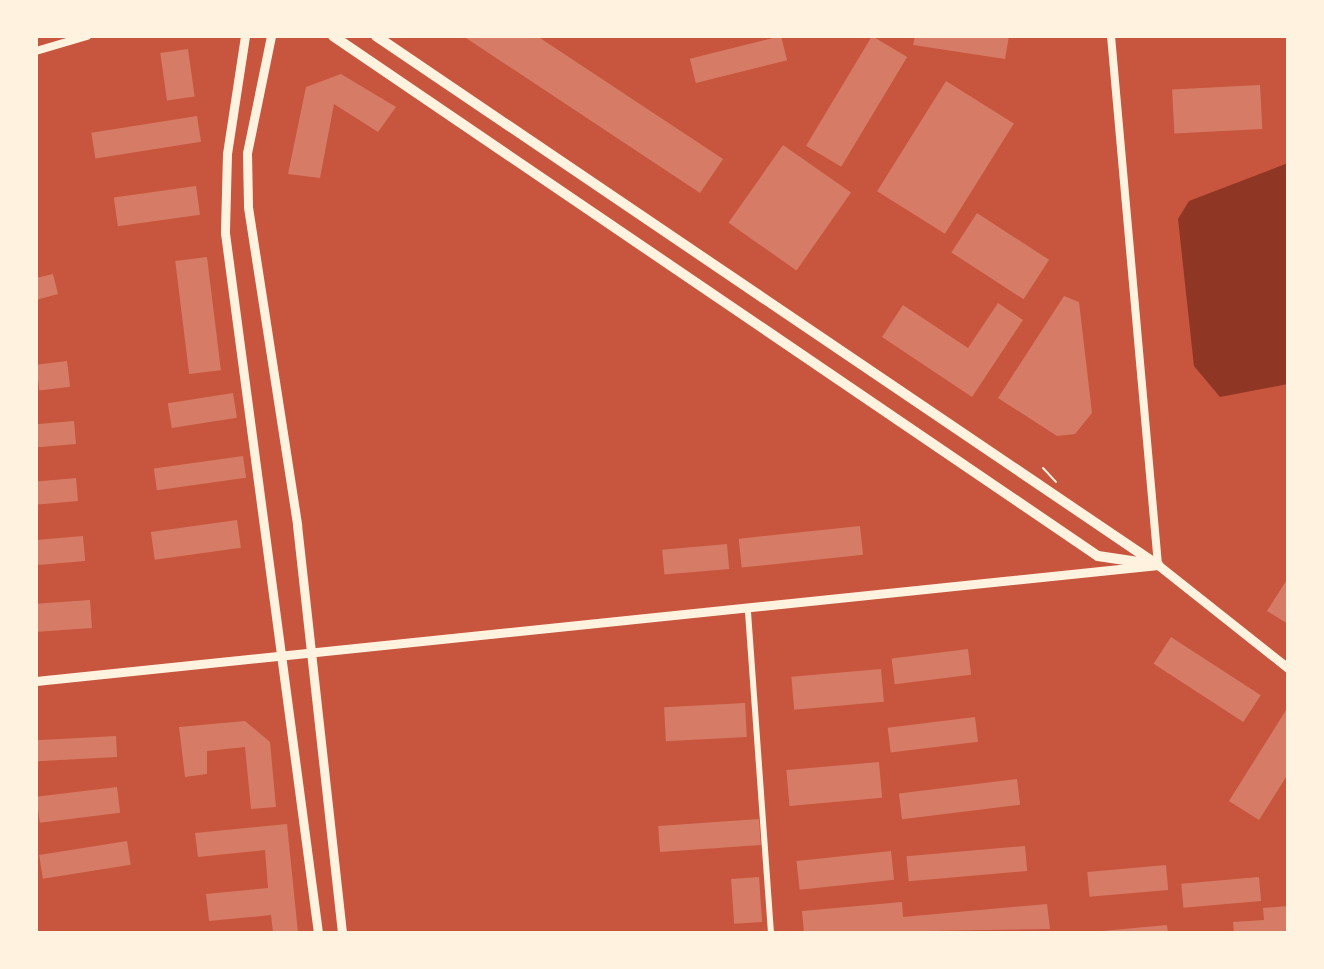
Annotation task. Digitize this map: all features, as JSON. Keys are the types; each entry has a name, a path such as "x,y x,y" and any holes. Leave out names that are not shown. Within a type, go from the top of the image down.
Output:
{"main road":[{"path":"245,36 227,154 225,233 285,658 318,933"},
{"path":"271,36 247,153 248,207 311,655 342,933"},
{"path":"333,36 1098,556 1158,565"},
{"path":"376,36 1158,565 1288,668"},
{"path":"36,681 748,612 1158,565"}],"street":[{"path":"36,51 87,36"},
{"path":"1111,36 1158,565"},
{"path":"748,612 771,933"}],"path":[{"path":"1043,468 1058,478"}],"shaded area":[{"path":"1288,163 1288,384 1220,397 1194,366 1178,219 1189,201"}],"building":[{"path":"463,36 537,36 723,159 700,193"},
{"path":"781,36 787,60 696,83 690,59"},
{"path":"872,36 907,57 841,167 806,146"},
{"path":"915,36 1009,36 1005,59 913,45"},
{"path":"188,49 195,97 167,100 160,53"},
{"path":"341,74 396,107 378,132 334,104 320,178 288,174 306,87"},
{"path":"946,81 1014,123 945,234 877,191"},
{"path":"1260,85 1262,129 1174,134 1172,90"},
{"path":"197,116 201,142 95,158 91,133"},
{"path":"783,145 851,193 796,270 729,223"},
{"path":"196,186 200,215 118,226 114,198"},
{"path":"977,213 1049,260 1024,299 951,252"},
{"path":"207,257 221,370 189,374 175,261"},
{"path":"53,274 58,294 36,300 36,278"},
{"path":"1064,296 1079,302 1092,413 1075,434 1057,436 998,398"},
{"path":"998,303 1023,320 972,397 882,337 903,305 968,348"},
{"path":"67,361 70,387 39,391 36,365"},
{"path":"233,393 237,418 172,428 168,403"},
{"path":"74,421 76,444 38,447 36,424"},
{"path":"243,456 246,478 157,490 154,469"},
{"path":"76,478 78,501 38,504 36,481"},
{"path":"237,520 241,548 155,560 151,532"},
{"path":"860,526 863,555 742,568 739,539"},
{"path":"83,536 85,561 38,565 36,540"},
{"path":"727,544 729,569 664,575 662,550"},
{"path":"1288,578 1288,624 1267,611"},
{"path":"90,600 92,628 38,632 36,604"},
{"path":"1171,637 1261,695 1243,722 1154,664"},
{"path":"968,649 971,675 895,684 892,658"},
{"path":"881,669 884,702 794,710 791,677"},
{"path":"745,703 747,737 666,741 664,707"},
{"path":"1288,707 1288,774 1259,820 1229,801"},
{"path":"975,717 978,742 891,753 888,728"},
{"path":"245,721 270,742 276,807 251,809 245,747 207,751 207,774 185,777 179,727"},
{"path":"116,736 117,757 37,761 36,740"},
{"path":"879,762 882,798 789,806 786,770"},
{"path":"1017,779 1020,805 902,819 899,794"},
{"path":"117,787 120,813 40,823 37,797"},
{"path":"759,819 761,845 660,852 658,826"},
{"path":"287,824 298,933 273,933 271,915 209,921 206,894 268,888 265,850 198,857 195,833"},
{"path":"127,841 131,865 43,879 39,855"},
{"path":"1025,846 1027,871 909,881 906,856"},
{"path":"891,851 894,880 800,890 797,861"},
{"path":"1166,865 1168,890 1089,897 1087,872"},
{"path":"759,877 762,922 734,924 731,879"},
{"path":"1259,877 1261,901 1183,908 1181,884"},
{"path":"902,902 903,917 1047,904 1050,929 804,933 802,911"},
{"path":"1288,906 1288,933 1234,933 1233,922 1264,920 1263,908"},
{"path":"1167,925 1168,933 1102,933 1102,931"}]}
